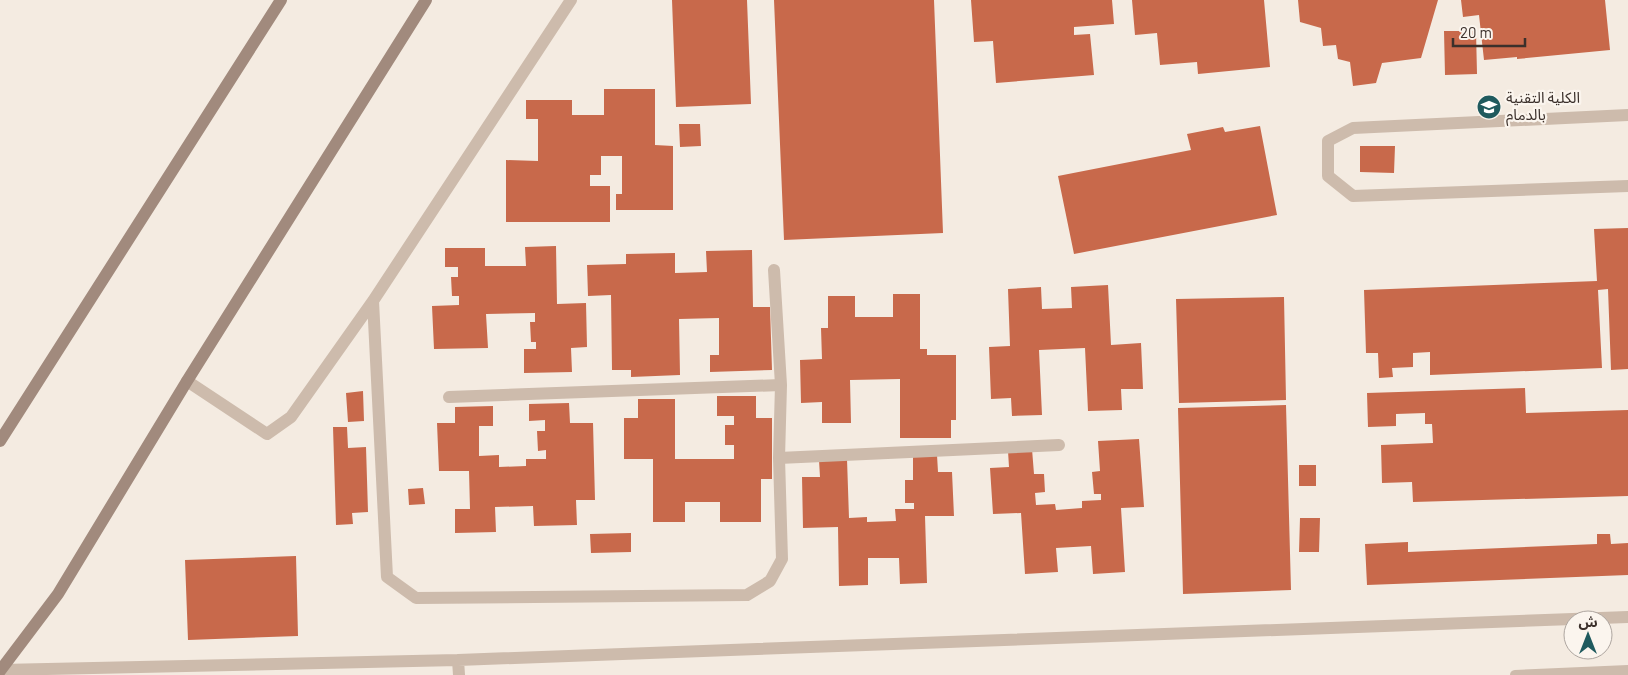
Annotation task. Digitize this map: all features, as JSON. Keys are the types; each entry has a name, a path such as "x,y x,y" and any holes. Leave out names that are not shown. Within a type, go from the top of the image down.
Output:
{"street":[{"path":"0,441 281,0"},
{"path":"0,671 58,594 187,381 426,0"},
{"path":"187,381 267,434 291,417 373,301 571,0"},
{"path":"1628,115 1353,128 1328,141 1328,176 1353,196 1628,186"},
{"path":"373,301 388,577 416,598 747,595 770,581 782,559 779,458 781,385 774,270"},
{"path":"449,397 781,385"},
{"path":"779,458 1059,444"},
{"path":"0,671 458,660 1628,617"},
{"path":"458,660 459,675"}],"lane":[{"path":"1515,675 1628,670"}],"building":[{"path":"672,0 747,0 751,104 676,107"},
{"path":"774,0 934,0 943,233 784,240"},
{"path":"971,0 1112,0 1114,24 1074,27 1074,35 1090,34 1094,75 996,83 993,41 974,42"},
{"path":"1132,0 1264,0 1270,67 1198,74 1197,62 1160,65 1157,33 1135,35"},
{"path":"1298,0 1438,0 1421,58 1382,63 1376,83 1353,86 1350,62 1338,59 1336,45 1323,46 1321,28 1300,22"},
{"path":"1461,0 1605,0 1610,50 1517,59 1517,57 1484,60 1479,15 1463,17"},
{"path":"1444,31 1476,31 1477,74 1445,75"},
{"path":"604,89 655,89 655,145 673,146 673,210 616,210 616,194 622,194 622,156 601,156 601,175 590,175 590,186 610,186 610,222 506,222 506,160 538,161 538,119 526,119 526,100 572,100 572,115 604,115"},
{"path":"679,124 700,124 701,146 680,147"},
{"path":"1260,126 1277,215 1074,254 1058,176 1191,150 1187,134 1223,127 1225,132"},
{"path":"1360,146 1395,146 1394,173 1360,172"},
{"path":"1628,228 1628,369 1611,370 1608,289 1598,290 1602,368 1430,375 1430,352 1413,353 1413,367 1392,368 1393,377 1379,378 1378,353 1366,353 1364,290 1597,281 1594,229"},
{"path":"556,246 557,304 586,303 587,347 571,348 572,372 524,373 524,349 536,349 536,342 531,342 530,322 535,322 535,313 486,314 488,348 434,349 432,306 459,305 459,296 452,296 451,277 458,277 458,267 445,267 445,248 485,248 485,266 526,266 525,247"},
{"path":"752,250 753,307 770,307 772,370 710,372 710,355 719,355 719,318 679,319 680,375 631,377 631,370 612,370 611,295 588,296 587,265 626,264 626,254 675,253 675,273 707,272 706,251"},
{"path":"1108,285 1111,345 1141,343 1143,389 1121,389 1122,410 1088,411 1085,348 1039,350 1042,415 1012,416 1011,398 991,399 989,347 1010,346 1008,289 1041,287 1042,309 1072,308 1071,287"},
{"path":"893,294 920,294 920,349 927,349 927,355 956,355 956,420 951,420 951,438 900,438 900,379 850,380 851,423 822,423 822,402 801,403 800,360 822,359 821,328 828,328 828,296 855,296 855,317 893,317"},
{"path":"1284,297 1286,400 1179,403 1176,299"},
{"path":"1525,388 1526,413 1628,410 1628,496 1413,502 1412,482 1382,483 1381,445 1433,443 1432,424 1425,424 1425,413 1396,414 1396,426 1368,427 1367,393"},
{"path":"363,391 364,421 348,422 346,393"},
{"path":"717,396 756,396 756,418 772,418 772,479 761,479 761,522 720,522 720,502 685,502 685,522 653,522 653,459 624,459 624,418 638,418 638,399 675,399 675,459 734,459 734,445 725,445 725,425 734,425 734,416 717,416"},
{"path":"569,403 570,423 593,423 595,500 576,500 577,525 534,526 533,506 495,507 496,532 455,533 455,509 470,509 469,471 439,471 437,423 455,423 455,407 493,406 493,426 479,426 479,456 499,455 499,467 526,466 526,459 546,459 546,450 538,451 537,431 545,431 545,420 529,421 529,404"},
{"path":"1286,405 1291,590 1183,594 1178,408"},
{"path":"333,427 347,427 348,448 366,447 368,512 352,513 353,524 336,525"},
{"path":"1139,439 1144,507 1121,508 1125,572 1093,574 1091,546 1056,548 1058,572 1025,574 1021,513 993,514 990,468 1009,467 1008,451 1032,449 1034,474 1044,474 1045,492 1035,493 1036,505 1055,504 1056,510 1082,508 1082,501 1101,500 1101,494 1094,494 1092,472 1100,471 1098,441"},
{"path":"937,455 938,472 952,472 954,516 925,516 927,583 900,584 899,558 868,558 868,585 839,586 838,527 803,528 802,477 820,477 819,460 847,459 849,518 867,517 867,522 896,521 895,509 914,509 914,503 905,503 905,480 913,480 913,456"},
{"path":"1299,465 1316,465 1316,486 1299,486"},
{"path":"423,488 425,504 409,505 408,489"},
{"path":"1300,518 1320,518 1319,552 1299,552"},
{"path":"631,533 631,552 591,553 590,534"},
{"path":"1597,534 1610,534 1611,544 1628,543 1628,575 1367,585 1365,544 1408,542 1408,552 1597,544"},
{"path":"296,556 298,636 188,640 185,560"}],"place":[{"name":"الكلية التقنية بالدمام","path":"1489,107"}]}
